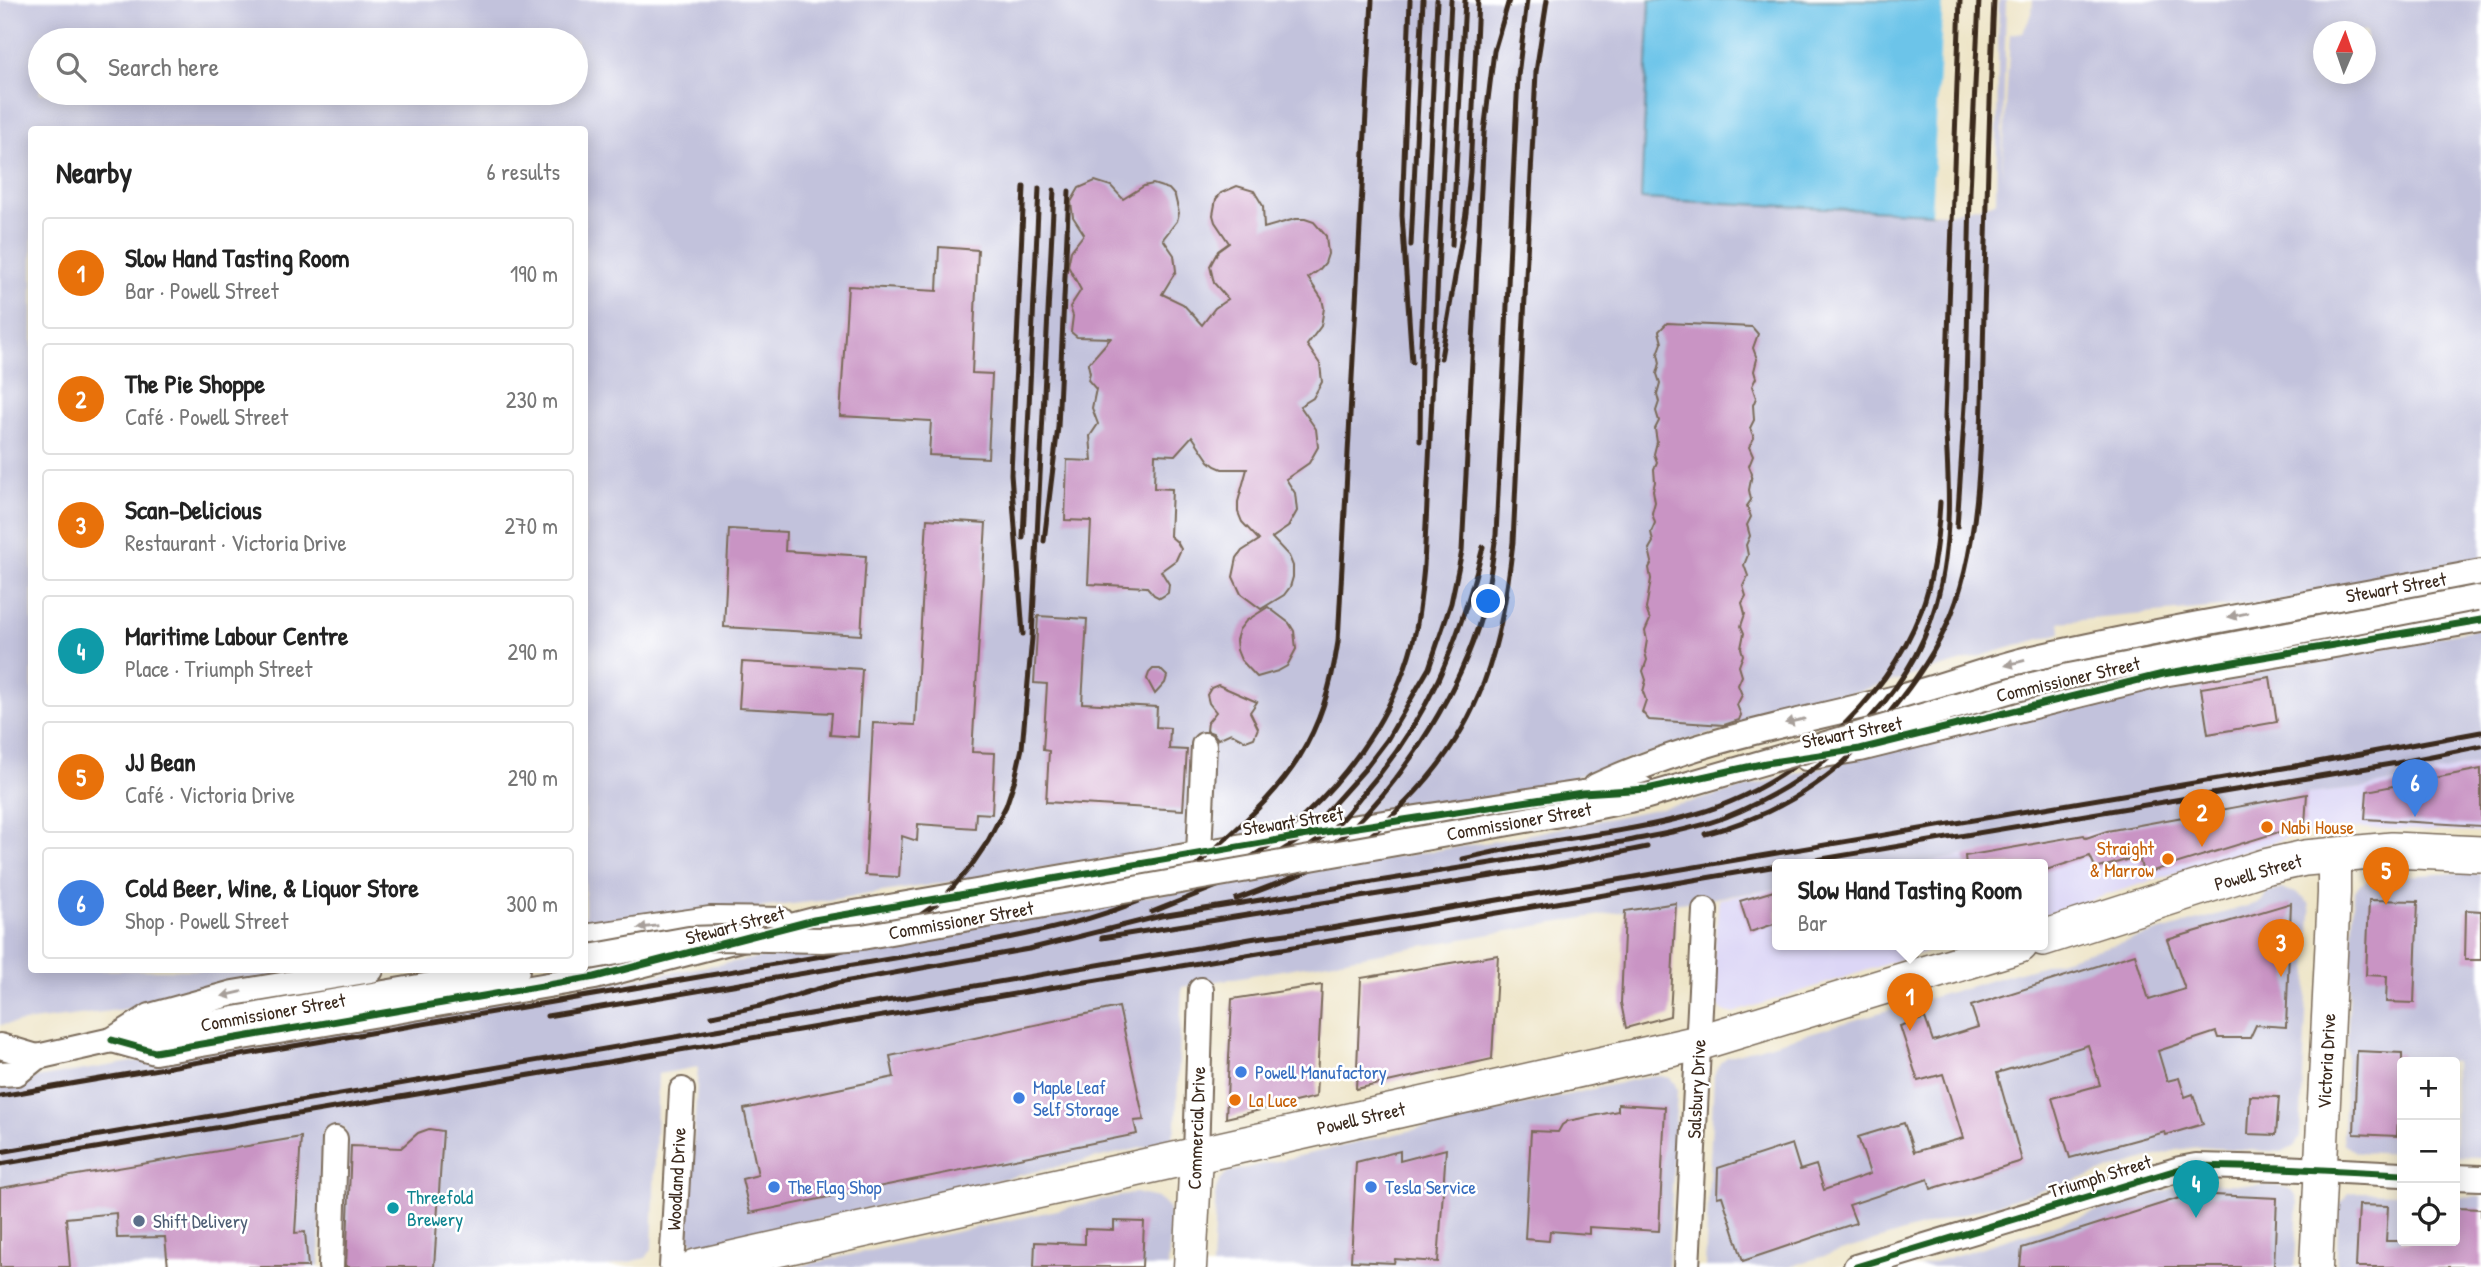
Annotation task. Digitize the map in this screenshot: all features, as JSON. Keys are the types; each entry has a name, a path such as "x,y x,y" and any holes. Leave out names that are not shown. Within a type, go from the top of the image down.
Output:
{"main road":[{"name":"Powell Street","path":"2048,936 2263,867 2305,858 2392,850 2481,854"},
{"name":"Powell Street","path":"696,1267 1698,1043 2004,950"}],"street":[{"name":"Stewart Street","path":"1582,793 1636,768 1749,733 1904,696 2029,659 2271,608 2481,572"},
{"name":"Stewart Street","path":"112,1040 155,1052 595,977 814,920 1199,853 1582,793 1647,789 1766,763 1835,754 2163,674 2479,605"},
{"name":"Commissioner Street","path":"588,957 688,939 721,937 822,940 862,937 1560,814 1644,797 2012,690 2069,676 2479,605"},
{"path":"1199,853 1204,745"},
{"name":"Victoria Drive","path":"2316,1267 2334,855"},
{"name":"Salsbury Drive","path":"1688,1267 1705,910"},
{"name":"Stewart Street","path":"588,936 710,919 814,920"},
{"name":"Stewart Street","path":"37,1057 112,1040 150,1016 233,993 353,973"},
{"name":"Commissioner Street","path":"112,1040 500,973"},
{"name":"Commercial Drive","path":"1190,1267 1201,990"},
{"path":"0,1046 37,1057"},
{"path":"0,1074 17,1073 37,1057"},
{"name":"Woodland Drive","path":"672,1267 682,1090"},
{"path":"331,1267 335,1139"},
{"name":"Triumph Street","path":"1856,1267 2196,1166 2397,1174"},
{"path":"2460,1177 2481,1178"}],"shaded area":[{"path":"0,0 1650,0 1641,199 1943,0 2006,0 2002,179 2010,34 2023,32 2032,14 2033,0 2481,0 2481,566 2283,601 2060,622 2061,633 1692,739 1538,789 1121,857 828,900 588,927 588,126 28,126 28,973 308,973 158,1005 0,1025"},
{"path":"2481,628 2481,763 2364,788 2307,794 1944,859 1772,859 1772,890 1625,911 1182,987 1176,1126 1171,1140 1163,1143 702,1246 695,1245 688,1237 688,1230 698,1067 658,1074 652,1249 646,1258 606,1267 339,1267 345,1127 323,1131 319,1267 0,1267 0,1084 727,963 1495,841 1691,802 1887,749 2026,716"},
{"path":"2481,763 2481,833 2364,828 2306,832 2048,913 2048,859 1944,859 2307,794 2364,788"},
{"path":"2481,874 2481,1157 2460,1156 2460,1057 2397,1057 2397,1154 2355,1152 2344,1144 2354,893 2359,885 2377,877"},
{"path":"2281,889 2297,893 2309,903 2311,913 2300,1136 2294,1147 2283,1152 2198,1147 2176,1150 1788,1267 1705,1267 1714,1075 1720,1063 1727,1057 2261,902 2267,893"},
{"path":"1772,890 1772,950 1930,950 1733,1013 1723,1012 1713,999 1711,986 1719,899"},
{"path":"1655,1075 1670,1078 1677,1091 1668,1267 1212,1267 1216,1189 1220,1180 1229,1172"},
{"path":"2205,1183 2280,1186 2290,1189 2298,1202 2295,1267 1918,1267 2174,1188"},
{"path":"1135,1193 1157,1198 1168,1207 1171,1223 1168,1267 795,1267"},
{"path":"2348,1193 2397,1193 2397,1246 2460,1246 2460,1196 2481,1197 2481,1267 2336,1267 2339,1205"}],"water":[{"path":"1650,0 1996,0 1992,200 1931,213 1641,199"}],"pier":[{"path":"1943,0 1999,0 1996,201 1945,214 1931,213"}],"building":[{"path":"1095,181 1111,186 1123,199 1144,186 1153,184 1169,189 1175,196 1179,213 1177,221 1163,239 1174,255 1176,271 1162,294 1183,304 1202,325 1215,308 1228,299 1214,283 1210,266 1218,251 1229,243 1213,215 1216,199 1221,193 1237,186 1254,191 1263,206 1264,228 1295,219 1305,219 1314,222 1326,236 1328,254 1325,263 1308,278 1322,299 1324,308 1321,326 1307,345 1320,364 1322,382 1313,398 1300,406 1316,429 1318,447 1309,463 1286,479 1295,493 1297,511 1288,527 1272,538 1289,556 1293,566 1290,587 1284,595 1261,609 1241,594 1233,577 1237,558 1242,551 1259,540 1242,522 1238,512 1247,469 1222,469 1215,466 1192,436 1175,455 1155,454 1154,488 1172,489 1170,536 1181,549 1176,560 1161,571 1169,584 1168,593 1160,598 1147,587 1088,584 1091,521 1065,520 1067,460 1092,461 1090,436 1098,424 1092,408 1096,389 1088,380 1088,364 1111,338 1077,337 1071,332 1073,316 1070,307 1081,290 1068,266 1071,251 1084,234 1073,217 1071,202 1079,188"},
{"path":"939,247 978,250 972,373 992,374 988,458 929,455 931,421 840,416 848,286 937,291"},
{"path":"1667,323 1752,327 1758,334 1753,348 1757,359 1754,371 1756,378 1752,386 1756,398 1753,405 1754,420 1750,428 1754,438 1749,447 1753,456 1749,466 1752,474 1749,490 1751,500 1747,506 1751,517 1747,525 1750,536 1744,565 1748,576 1743,586 1746,596 1742,603 1745,614 1741,626 1744,633 1741,648 1743,655 1739,666 1742,676 1738,685 1742,695 1737,705 1741,715 1739,720 1724,725 1649,720 1642,712 1646,700 1643,692 1646,680 1643,671 1647,660 1645,631 1650,620 1646,609 1651,579 1649,568 1652,562 1649,549 1653,542 1651,532 1655,523 1652,513 1655,502 1654,469 1657,462 1654,454 1657,442 1655,429 1659,421 1656,411 1660,383 1657,374 1660,363 1658,354 1662,343 1659,331"},
{"path":"927,519 986,523 972,752 995,753 992,814 976,813 975,828 918,824 917,841 902,836 899,877 865,875 873,723 915,725"},
{"path":"729,529 786,532 785,551 866,556 861,635 724,627"},
{"path":"1268,607 1289,623 1294,631 1296,649 1287,666 1257,677 1241,660 1236,640 1246,621"},
{"path":"1038,616 1087,619 1082,703 1157,707 1156,727 1170,728 1169,749 1187,750 1183,810 1046,802 1049,751 1043,750 1047,684 1034,683"},
{"path":"742,662 862,669 858,737 830,735 832,713 739,708"},
{"path":"1153,669 1160,669 1167,676 1165,683 1155,694 1147,679"},
{"path":"2270,677 2277,722 2208,734 2201,688"},
{"path":"1218,685 1257,702 1250,712 1258,728 1254,738 1246,741 1231,733 1218,739 1207,731 1208,722 1216,712 1207,695 1211,688"},
{"path":"2481,769 2481,826 2365,819 2367,791"},
{"path":"2307,794 2305,824 2143,874 2139,856 2096,869 2090,856 2048,869 2048,859 1965,859 1965,856 2084,835 2086,838 2107,831"},
{"path":"1772,891 1772,925 1750,932 1740,901"},
{"path":"2369,900 2418,901 2414,1003 2386,1002 2387,976 2366,975"},
{"path":"1676,903 1670,1016 1626,1028 1621,1003 1625,911"},
{"path":"2291,903 2286,1027 2256,1025 2250,1038 2218,1038 2216,1032 2158,1051 2167,1081 2179,1078 2185,1097 2193,1094 2203,1124 2070,1158 2052,1098 2100,1085 2088,1045 1997,1073 2022,1161 1931,1189 1928,1179 1849,1205 1856,1223 1743,1261 1722,1196 1717,1197 1718,1168 1792,1144 1800,1170 1816,1165 1824,1190 1870,1174 1858,1137 1904,1123 1914,1152 1963,1138 1943,1074 1918,1081 1900,1026 1925,1018 1933,1041 1978,1027 1971,1006 2135,954 2149,1000 2185,989 2167,940"},
{"path":"2466,910 2481,911 2481,960 2465,960"},
{"path":"1498,955 1492,1059 1356,1089 1361,978"},
{"path":"1322,985 1316,1097 1226,1118 1232,999"},
{"name":"Maple Leaf Self Storage","path":"1119,1007 1144,1120 1134,1121 1137,1134 750,1213 742,1179 758,1175 744,1109 894,1077 890,1056"},
{"path":"2357,1051 2402,1053 2402,1057 2397,1057 2397,1136 2354,1134"},
{"path":"2250,1096 2279,1097 2276,1135 2248,1134"},
{"path":"1618,1104 1665,1107 1659,1231 1589,1227 1589,1234 1550,1231 1549,1241 1525,1239 1531,1131 1558,1132 1568,1121 1618,1111"},
{"name":"Threefold Brewery","path":"429,1129 443,1131 434,1267 346,1267 351,1146 401,1148 418,1133"},
{"path":"301,1137 295,1233 305,1232 308,1267 168,1267 165,1237 117,1238 116,1213 66,1218 70,1267 0,1267 0,1188"},
{"path":"1446,1149 1438,1262 1395,1259 1394,1263 1351,1261 1356,1162 1400,1151 1400,1161"},
{"path":"2192,1194 2277,1198 2274,1267 2020,1267 2022,1248"},
{"path":"2359,1205 2388,1206 2386,1241 2397,1241 2397,1246 2460,1246 2460,1208 2481,1209 2481,1267 2356,1267"},
{"path":"1114,1221 1144,1222 1142,1267 1034,1267 1035,1242 1085,1244 1085,1229 1114,1230"}],"railway":[{"path":"547,1016 986,942 1062,926 1112,911 1160,892 1183,877 1244,823 1284,779 1313,732 1332,676 1338,642 1372,0"},
{"path":"1410,0 1402,215 1412,362"},
{"path":"1411,245 1423,0"},
{"path":"1420,441 1421,347 1437,0"},
{"path":"1202,882 1268,846 1288,831 1324,796 1374,731 1388,707 1409,656 1417,621 1424,566 1451,0"},
{"path":"1452,245 1465,0"},
{"path":"1441,358 1466,213 1478,0"},
{"path":"1152,912 1240,877 1305,836 1365,769 1387,740 1429,668 1451,603 1462,551 1484,132 1494,51 1509,0"},
{"path":"1306,864 1352,828 1373,807 1412,757 1461,671 1484,605 1496,535 1518,76 1527,0"},
{"path":"1236,899 1329,861 1358,845 1377,830 1432,773 1454,743 1484,682 1502,616 1513,542 1536,72 1547,0"},
{"path":"712,1016 760,1006 838,983 1029,949 1161,916 1678,831 1726,817 1760,801 1794,782 1826,759 1882,705 1905,673 1923,640 1941,581 1948,511 1945,418 1960,0"},
{"path":"1957,527 1966,390 1970,192 1979,0"},
{"path":"1705,834 1756,817 1779,806 1802,793 1844,762 1881,723 1916,677 1946,627 1959,593 1975,515 1979,473 1994,0"},
{"path":"1023,634 1011,474 1024,187"},
{"path":"1023,538 1039,188"},
{"path":"0,1096 822,956 874,941 909,923 942,900 988,841 1006,806 1022,748 1032,638 1054,190"},
{"path":"1044,541 1058,427 1069,191"},
{"path":"1463,859 1696,814 1767,784 1800,762 1831,737 1859,709 1884,678 1905,645 1921,611 1929,585 1937,544 1940,502"},
{"path":"1262,874 1306,849 1334,827 1406,738 1423,709 1451,648 1483,547"},
{"path":"0,1152 1256,938 1331,928 2301,765 2481,732"},
{"path":"1822,859 2397,763 2481,746"},
{"path":"1102,938 1549,867 1647,847"},
{"path":"0,1164 1772,867"}],"cycle path":[{"path":"112,1040 155,1052 595,977 814,920 1331,831 1582,793 1647,789 1766,763 1860,749 2163,674 2481,620"},
{"path":"1856,1267 2196,1166 2397,1174"}],"place":[{"name":"Cold Beer, Wine, & Liquor Store","path":"2415,817"},
{"name":"Nabi House","path":"2267,827"},
{"name":"The Pie Shoppe","path":"2202,847"},
{"name":"Straight & Marrow","path":"2168,859"},
{"name":"JJ Bean","path":"2386,905"},
{"name":"Scan-Delicious","path":"2281,977"},
{"name":"Slow Hand Tasting Room","path":"1910,1031"},
{"name":"Powell Manufactory","path":"1241,1072"},
{"name":"Maple Leaf Self Storage","path":"1019,1098"},
{"name":"La Luce","path":"1235,1100"},
{"name":"The Flag Shop","path":"774,1187"},
{"name":"Tesla Service","path":"1371,1187"},
{"name":"Threefold Brewery","path":"393,1208"},
{"name":"Maritime Labour Centre","path":"2196,1218"},
{"name":"Shift Delivery","path":"139,1221"}]}
